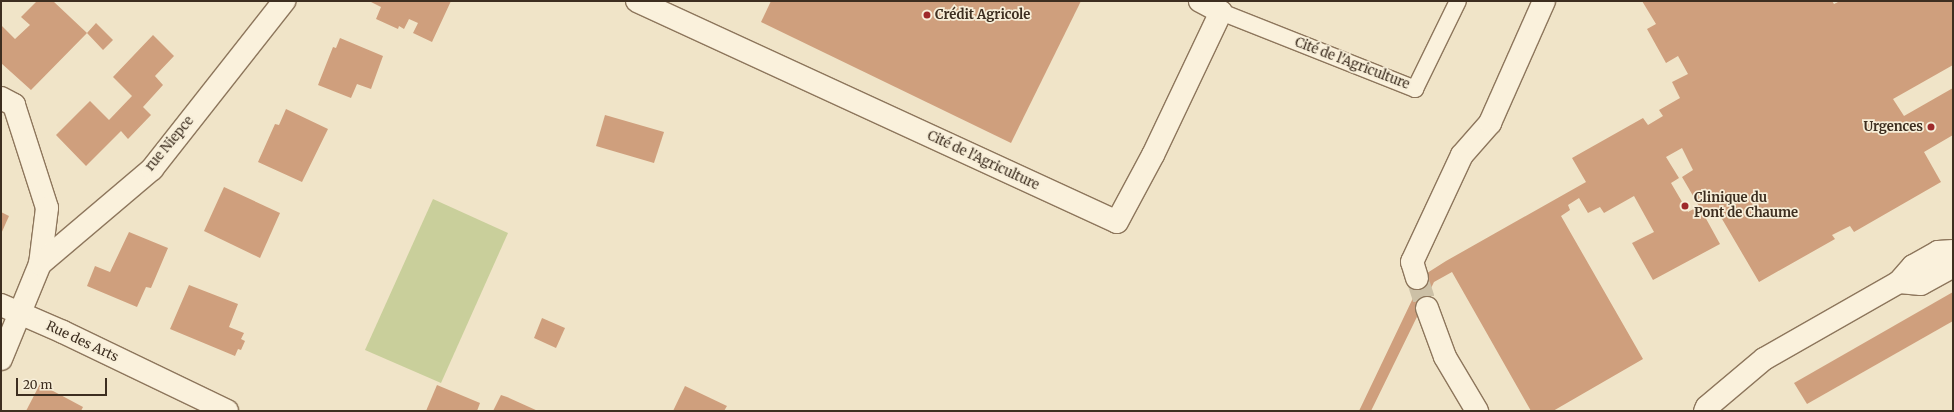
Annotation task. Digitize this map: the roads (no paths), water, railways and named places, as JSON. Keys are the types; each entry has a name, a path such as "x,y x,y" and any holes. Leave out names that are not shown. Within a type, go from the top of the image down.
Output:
{"street":[{"name":"rue Niepce","path":"1,359 11,309 40,264 152,169 284,1"},
{"name":"Cité de l'Agriculture","path":"637,1 1117,222 1153,155 1221,12 1200,1"},
{"path":"1418,278 1412,262 1462,155 1490,123 1544,1"},
{"path":"1,98 14,105 47,208 40,264"},
{"path":"1705,411 1707,407 1764,359 1899,282 1913,266 1938,252 1953,251"},
{"path":"1899,282 1921,284 1953,266"},
{"path":"1427,308 1445,357 1477,411"},
{"name":"Rue des Arts","path":"11,309 227,411"}],"lane":[{"name":"Cité de l'Agriculture","path":"1221,12 1415,89 1458,1"}],"tunnel":[{"path":"1417,278 1427,308"}],"place":[{"name":"Crédit Agricole","path":"927,15"},
{"name":"Urgences","path":"1931,127"},
{"name":"Clinique du Pont de Chaume","path":"1685,206"}]}
